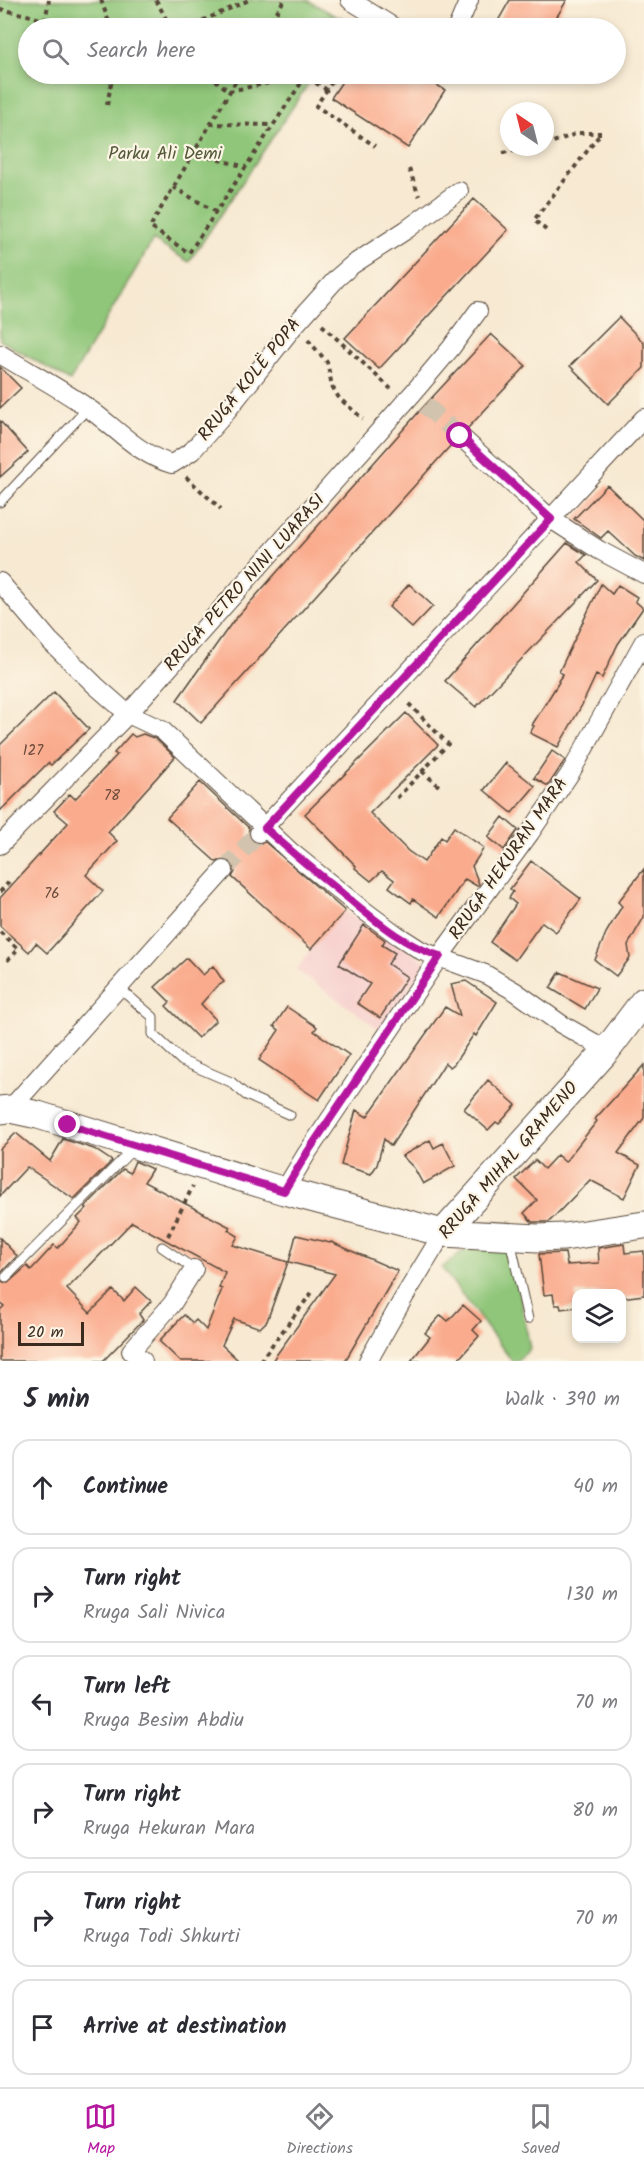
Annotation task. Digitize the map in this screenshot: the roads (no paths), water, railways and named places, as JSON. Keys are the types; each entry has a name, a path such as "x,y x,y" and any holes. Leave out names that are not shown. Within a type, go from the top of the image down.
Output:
{"street":[{"path":"350,0 379,18"},
{"path":"461,18 469,0"},
{"name":"RRUGA KOLË POPA","path":"0,354 88,408 121,435 158,460 172,464 192,451 294,326 337,278 352,265 459,191"},
{"name":"RRUGA PETRO NINI LUARASI","path":"0,845 128,714 379,432 414,400 478,310"},
{"path":"262,830 644,418"},
{"path":"460,436 551,519 599,550 644,574"},
{"path":"0,582 50,641 128,714 162,730 262,830 397,935 422,951 440,956 503,983 567,1028 607,1050"},
{"name":"RRUGA HEKURAN MARA","path":"284,1191 307,1153 440,956 524,842 565,781 644,641"},
{"path":"5,1110 224,870"},
{"name":"RRUGA MIHAL GRAMENO","path":"368,1361 444,1233 607,1050 644,1001"},
{"path":"5,1110 38,1115 284,1191 444,1233 538,1238 578,1236 644,1225"},
{"path":"134,1356 194,1269"}],"lane":[{"path":"0,502 88,408"},
{"path":"118,987 153,1017 153,1034 182,1061 231,1082 246,1095 290,1115"},
{"path":"6,1277 136,1146"},
{"path":"509,1237 528,1319"},
{"path":"162,1247 194,1269"}],"tunnel":[{"path":"425,405 460,436"},
{"path":"224,870 259,833"}],"park label":[{"name":"Parku Ali Demi","path":"165,154"}]}
